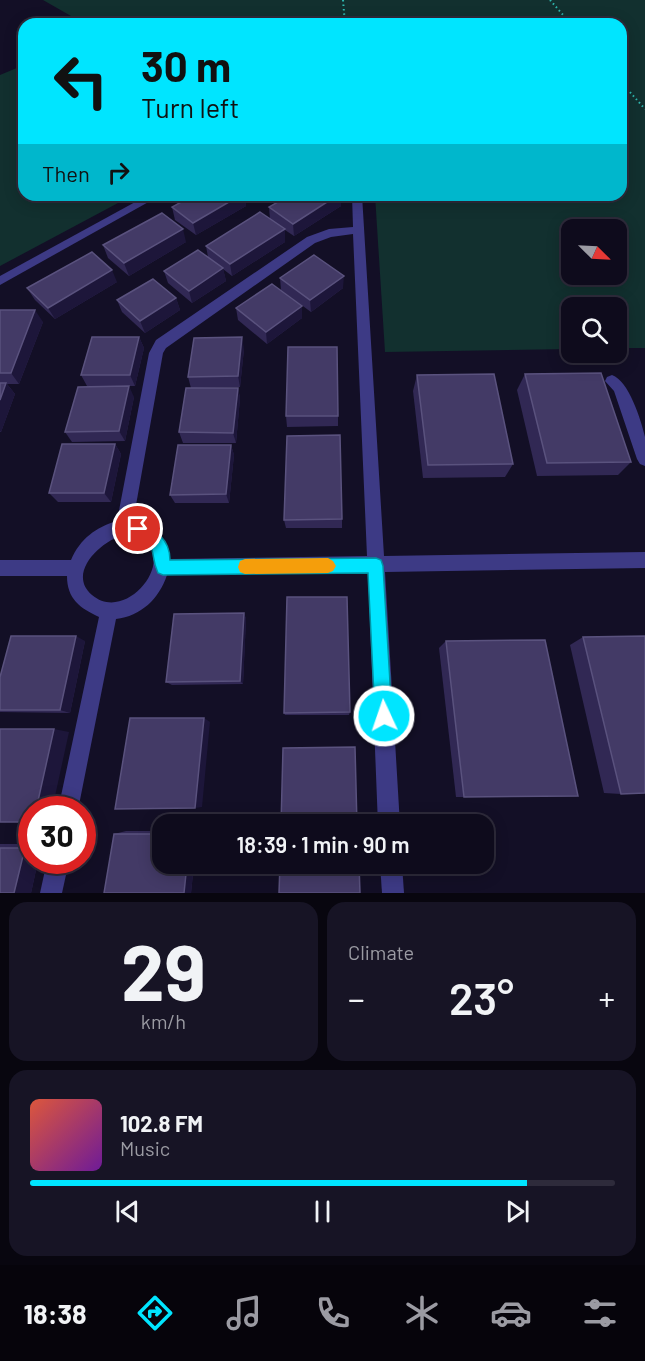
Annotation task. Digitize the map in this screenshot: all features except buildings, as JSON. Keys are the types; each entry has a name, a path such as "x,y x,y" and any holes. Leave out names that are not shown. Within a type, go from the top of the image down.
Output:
{"street":[{"path":"0,281 145,201"},
{"path":"357,201 388,814"},
{"path":"124,527 156,353 161,344 311,240 329,233 358,230"},
{"path":"612,381 621,388 645,459"},
{"path":"124,527 138,529 149,534 158,542 163,554 163,567 159,581 150,593 138,603 124,609 109,611 96,609 86,602 75,581 76,568 81,556 99,536 124,527"},
{"path":"163,567 376,566 645,560"},
{"path":"0,568 76,568"},
{"path":"71,796 109,611"},
{"path":"51,893 55,874"},
{"path":"392,874 393,893"}],"path":[{"path":"343,0 344,18"},
{"path":"550,0 566,18"},
{"path":"627,89 645,109"}],"green space":[{"path":"43,0 645,0 645,348 627,348 627,297 561,297 561,349 385,352 375,201 627,201 627,18 74,18"},
{"path":"18,68 18,201 122,201 0,266 0,75"}],"slow traffic":[{"path":"245,567 328,566"}],"route":[{"path":"138,529 149,534 158,542 163,554 163,567 376,566 384,716"}]}
